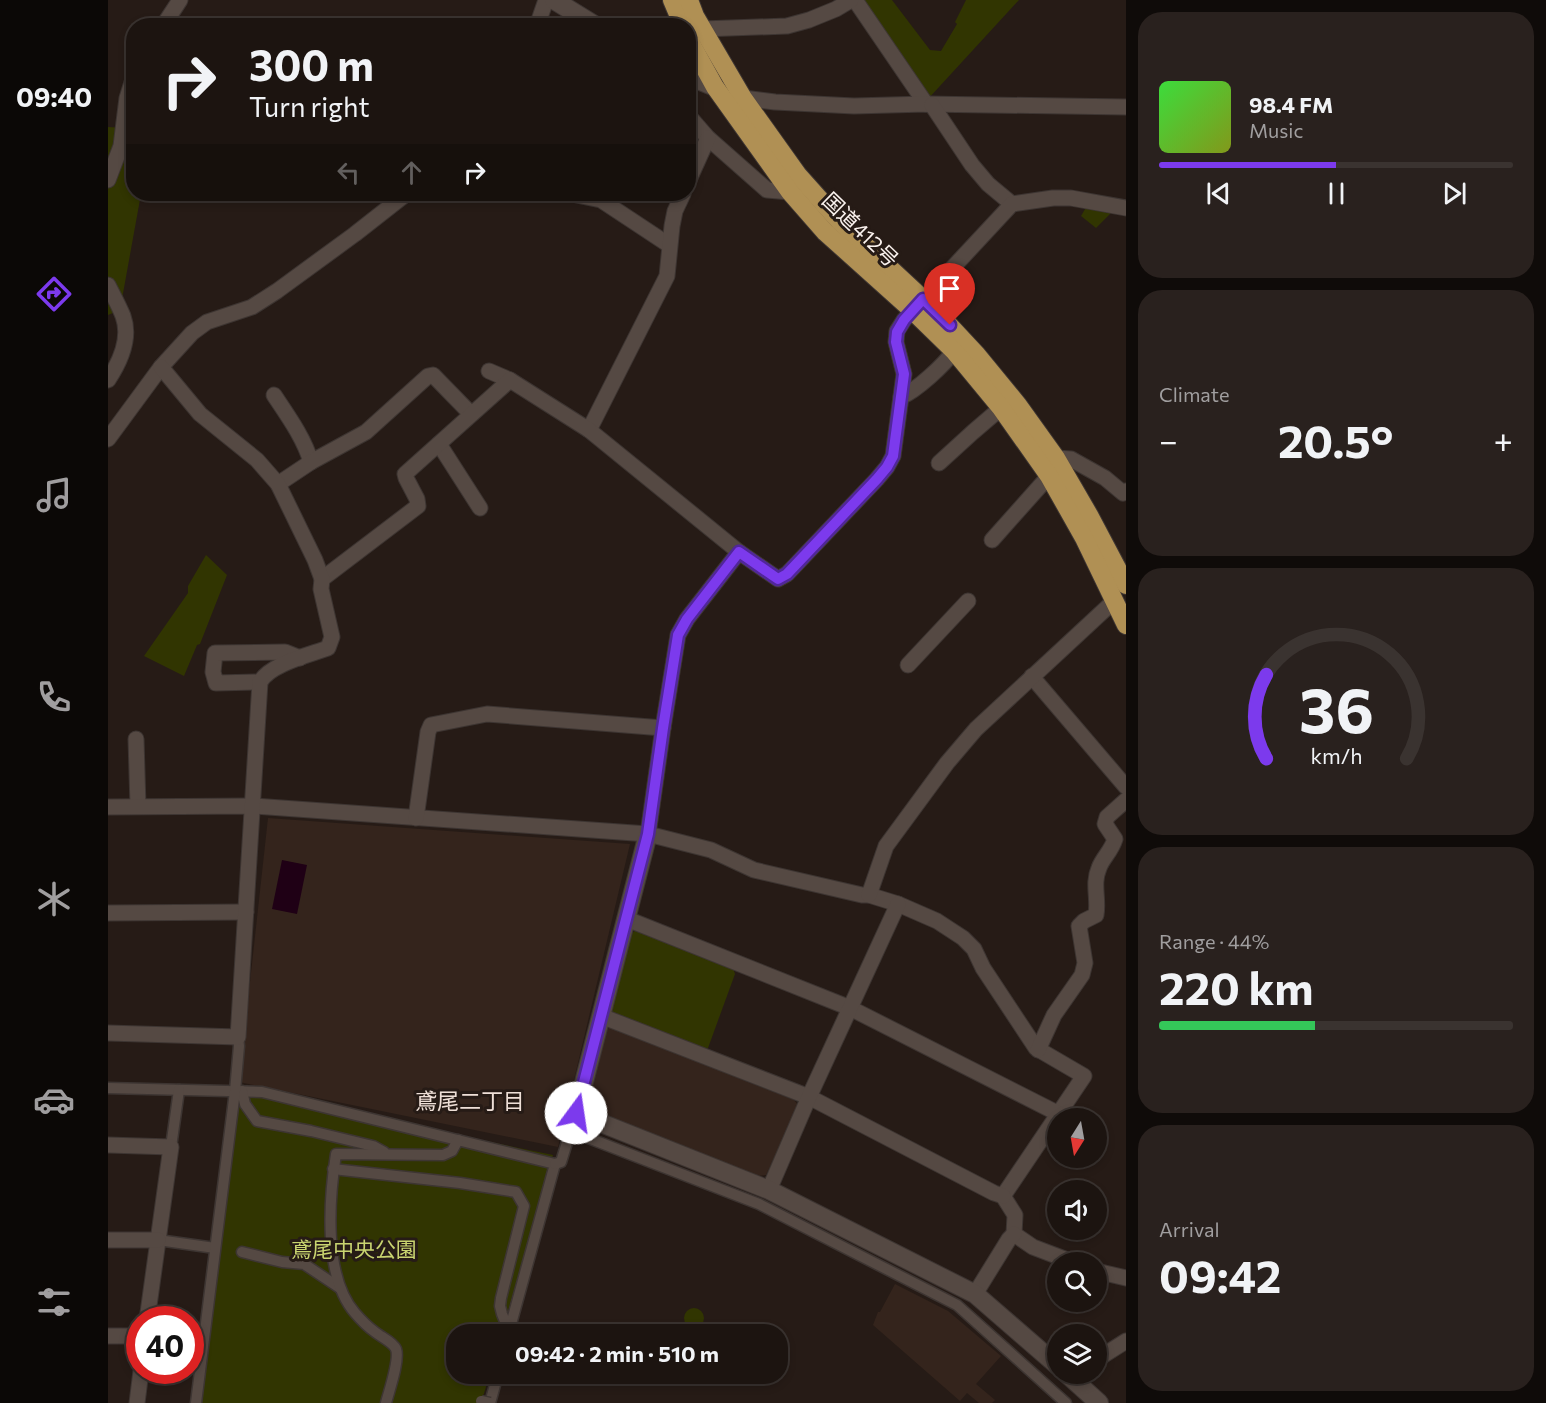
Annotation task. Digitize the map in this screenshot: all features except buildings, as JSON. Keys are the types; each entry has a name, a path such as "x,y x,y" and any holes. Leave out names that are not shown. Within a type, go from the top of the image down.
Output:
{"highway":[{"path":"672,0 680,18"},
{"name":"国道412号","path":"689,0 695,18"},
{"name":"国道412号","path":"696,34 798,175 918,305 1001,408 1049,476 1084,538 1126,625"},
{"name":"国道412号","path":"696,36 715,87 790,192 825,232 918,305 936,311 977,355 1018,405 1056,458 1089,514 1126,585"}],"street":[{"path":"168,18 180,0"},
{"path":"540,18 546,0"},
{"path":"554,0 583,18"},
{"path":"696,33 787,26 809,20 833,4 853,0 972,165 988,184 1012,204"},
{"path":"696,79 742,98 775,102 854,106 1126,107"},
{"path":"108,180 121,146 126,112"},
{"path":"696,124 708,138 767,190 790,192"},
{"path":"696,164 708,138"},
{"path":"489,371 510,380 589,430 739,552 778,579 787,574 887,467 893,456 904,374 896,342 897,332 904,320 1012,204 1053,198 1071,198 1126,208"},
{"path":"108,439 161,367 192,333 207,322 252,307 277,291 397,201"},
{"path":"603,201 669,245"},
{"path":"589,430 667,276 669,245 675,211 680,201"},
{"path":"108,285 124,317 126,334 122,354 108,380"},
{"path":"901,397 917,387 954,351"},
{"path":"161,367 200,414 257,460 278,484 322,579 321,589 332,637 328,648 272,668 260,682 238,1037 239,1091 215,1248 196,1403"},
{"path":"278,484 311,462 366,432 428,376 433,375 471,414"},
{"path":"322,579 418,506 405,474 510,380"},
{"path":"274,395 288,415 311,462"},
{"path":"939,463 1001,408"},
{"path":"439,444 480,508"},
{"path":"1056,458 1071,459 1105,477 1123,493 1126,491"},
{"path":"992,540 1049,476"},
{"path":"108,1088 262,1092 555,1164 561,1162 576,1113 648,834 678,635 690,622 739,552"},
{"path":"908,665 968,601"},
{"path":"869,895 886,846 947,763 976,729 1114,601"},
{"path":"260,682 216,683 213,672 215,653 285,652 300,658"},
{"path":"1032,676 1126,787"},
{"path":"416,818 428,732 431,725 487,714 663,728"},
{"path":"136,739 138,807"},
{"path":"1038,1050 1054,1015 1082,975 1085,963 1079,926 1083,921 1096,915 1095,885 1099,867 1112,848 1114,839 1105,824 1107,817 1126,800"},
{"path":"108,807 253,806 648,834 711,850 754,870 869,895 898,904 937,921 963,938 974,949 983,968 1038,1050 1084,1076 1063,1108"},
{"path":"769,1190 898,904"},
{"path":"108,913 246,912"},
{"path":"627,919 850,1008 1047,1108"},
{"path":"601,1016 809,1097 994,1193 1004,1196 1015,1215 1014,1234 975,1294"},
{"path":"108,1033 238,1037"},
{"path":"149,1306 179,1089"},
{"path":"239,1091 257,1121 373,1146 387,1154"},
{"path":"576,1113 769,1190 975,1294 1047,1355"},
{"path":"570,1131 759,1204 957,1305 1066,1403"},
{"path":"1004,1196 1047,1132"},
{"path":"386,1403 396,1363 395,1347 373,1331 354,1312 340,1288 332,1257 331,1182 336,1154 443,1155 452,1151 458,1140"},
{"path":"108,1145 171,1147"},
{"path":"512,1324 555,1164"},
{"path":"333,1169 460,1183 516,1192 524,1206 500,1306 506,1324"},
{"path":"1014,1234 1033,1247 1047,1252"},
{"path":"108,1240 158,1240 215,1248"},
{"path":"242,1252 282,1262 304,1264 340,1288"},
{"path":"1107,1274 1126,1278"},
{"path":"108,1336 126,1336"},
{"path":"1107,1353 1126,1341"},
{"path":"137,1403 139,1384"},
{"path":"486,1402 494,1384"},
{"path":"1079,1384 1099,1403"}],"shaded area":[{"path":"268,818 630,844 558,1147 239,1082"},
{"path":"282,860 307,865 297,914 272,909"},
{"path":"611,1027 794,1100 799,1106 766,1175 757,1176 592,1111 588,1101 605,1030"},
{"path":"895,1284 948,1311 1001,1356 976,1384 995,1400 992,1403 979,1403 967,1393 960,1401 873,1325"}],"green space":[{"path":"864,0 892,0 930,50 941,51 957,24 955,22 966,0 1019,0 928,99 862,3"},
{"path":"108,127 126,128 126,201 140,201 120,310 108,315"},
{"path":"1088,204 1111,213 1096,228 1081,216"},
{"path":"206,555 227,575 200,644 197,645 184,676 144,656 188,593 188,586"},
{"path":"636,930 733,968 735,974 708,1048 703,1050 613,1015 611,1010 632,933"},
{"name":"鳶尾中央公園","path":"263,1095 553,1155 504,1324 446,1324 446,1384 487,1384 481,1403 200,1403 240,1098"},
{"path":"690,1309 698,1309 703,1314 702,1324 686,1324 685,1322 685,1314"}],"district":[{"name":"鳶尾二丁目","path":"470,1101"}],"route":[{"path":"576,1113 648,834 678,635 687,619 739,552 778,579 787,574 877,479 893,456 904,374 896,342 897,332 904,320 923,299 950,325"}]}
